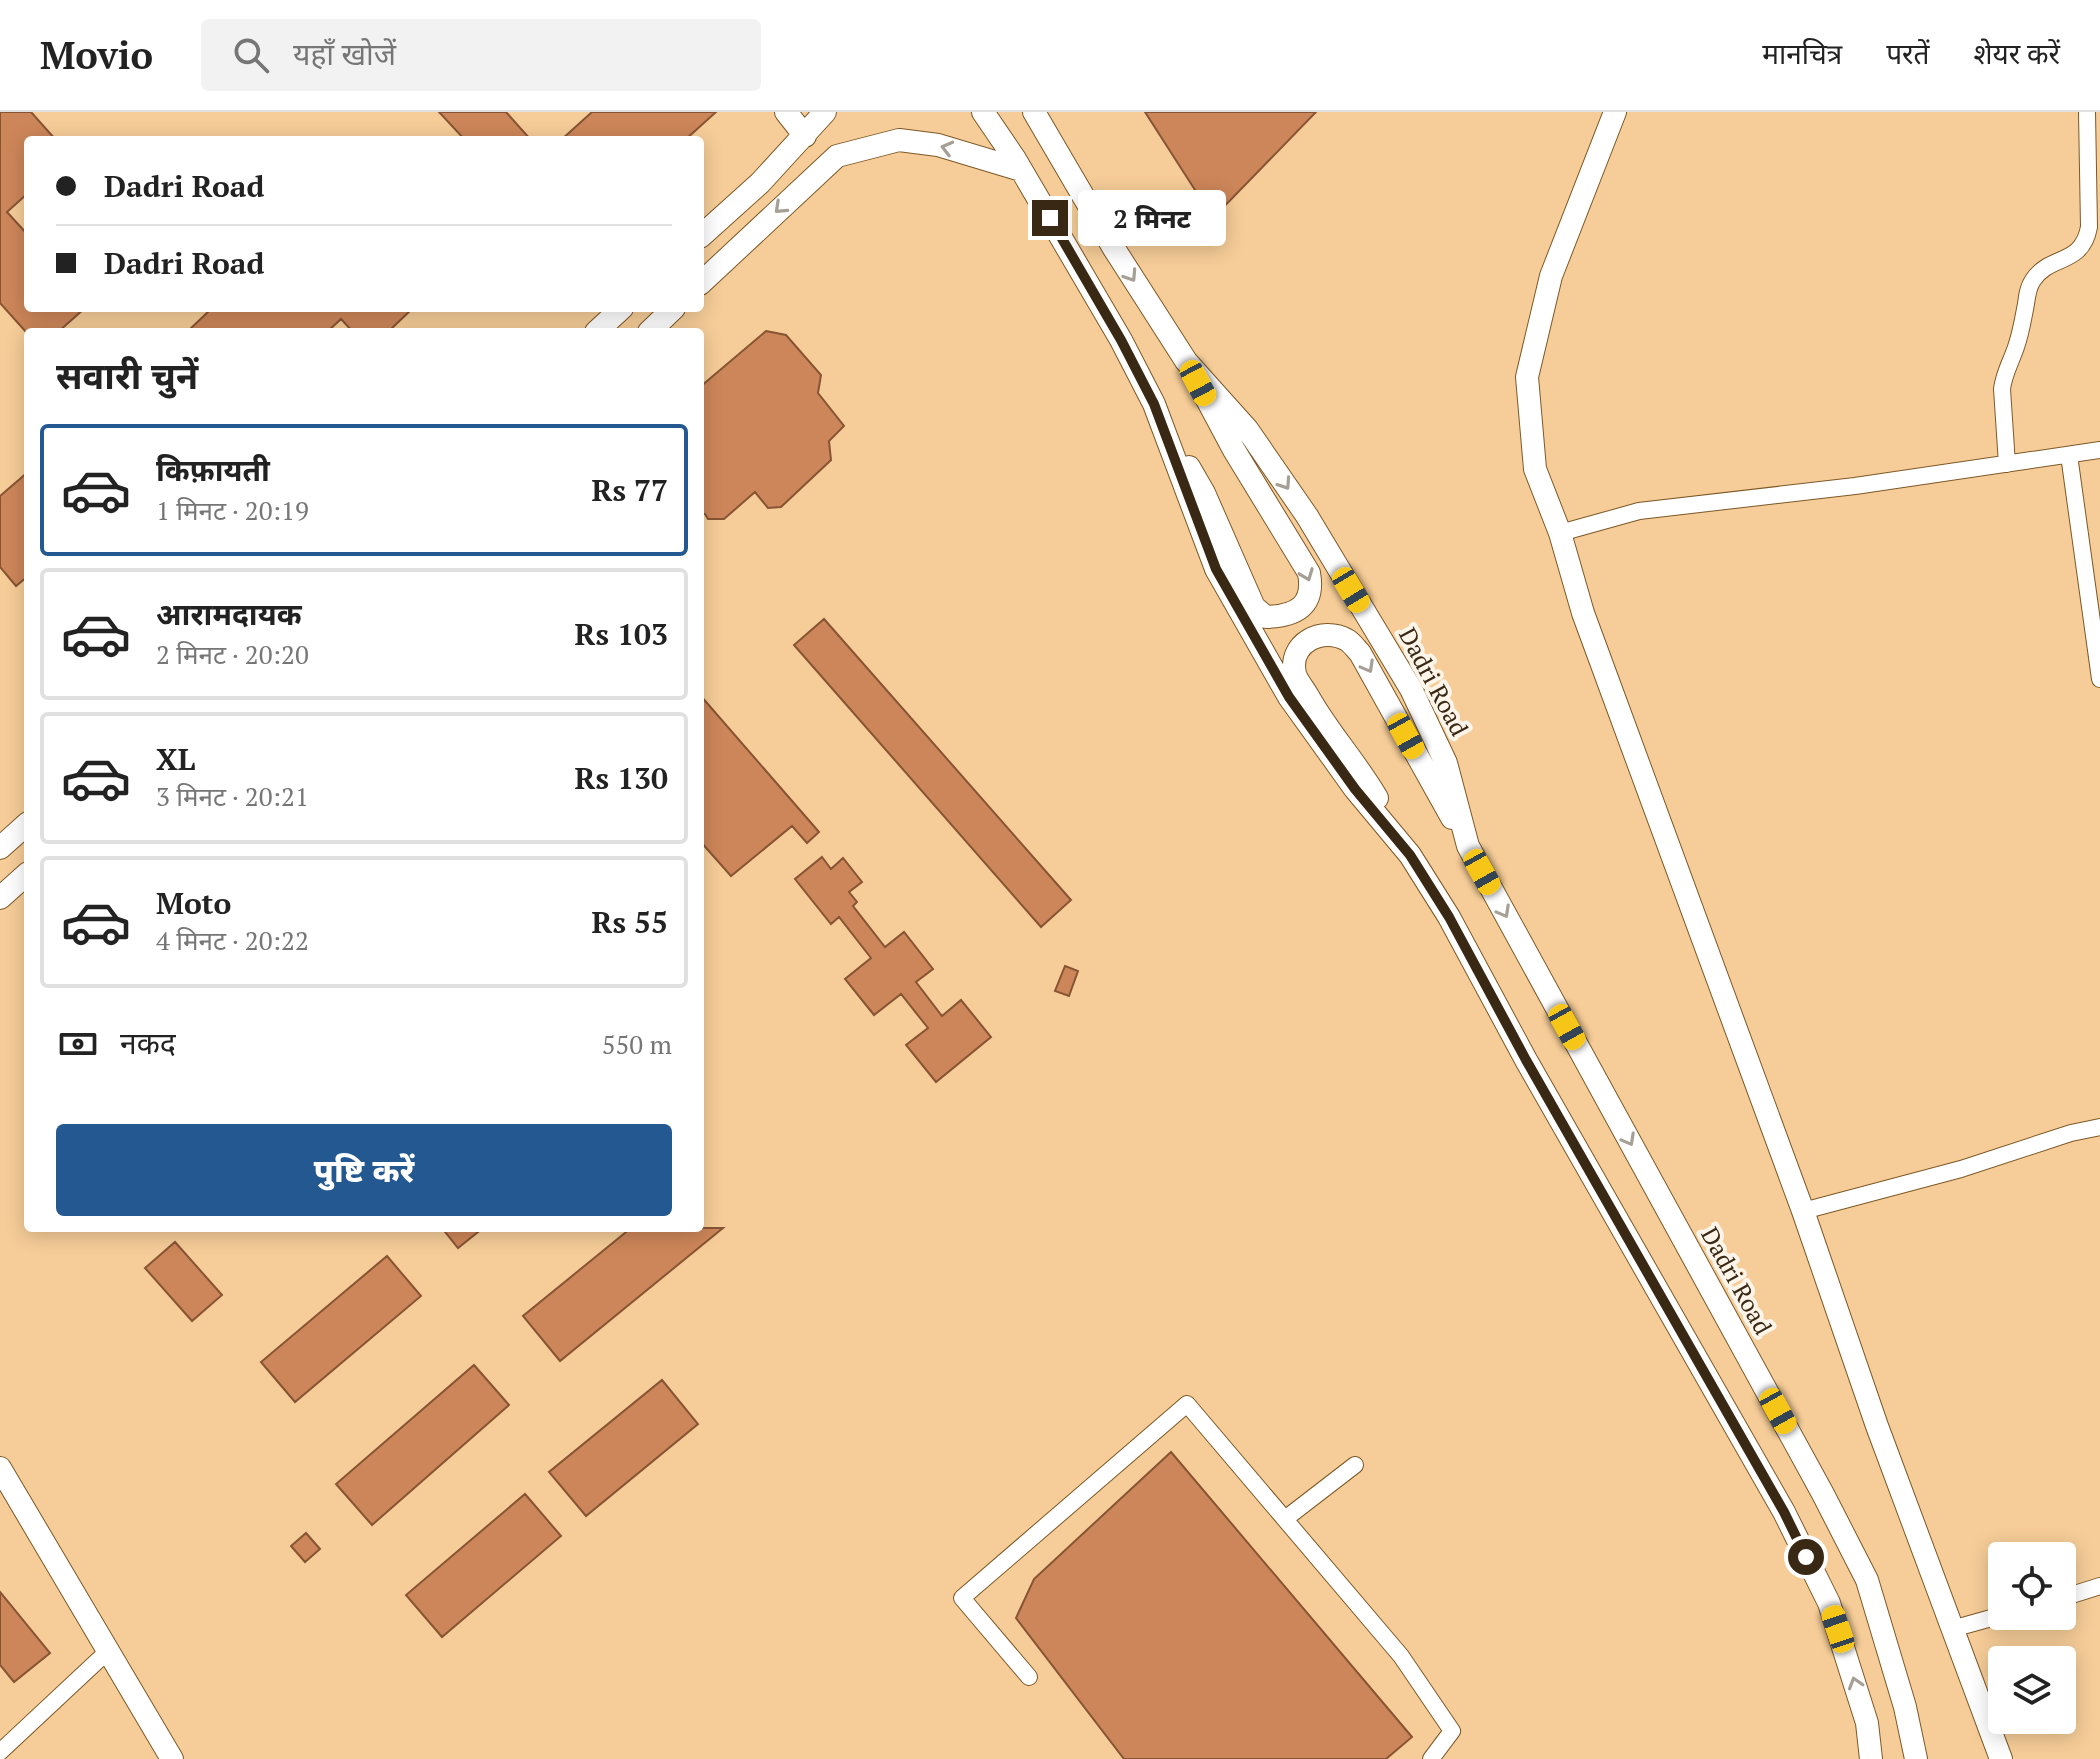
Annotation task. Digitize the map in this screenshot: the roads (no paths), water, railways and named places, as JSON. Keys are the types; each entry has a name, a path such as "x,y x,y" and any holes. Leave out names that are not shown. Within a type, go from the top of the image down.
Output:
{"main road":[{"path":"704,233 760,183 816,120 786,112"},
{"name":"Dadri Road","path":"983,112 1021,170 1121,340 1204,493 1254,607 1266,617 1294,613 1312,590 1309,573 1234,450 1186,361 1113,247 1034,112"},
{"path":"1615,112 1551,276 1527,377 1535,469 1560,533 1583,613 1803,1211 1882,1441 2001,1759"},
{"path":"704,280 837,156 899,140 938,145 1021,170"},
{"path":"724,215 746,240"},
{"path":"600,328 618,312"},
{"path":"653,328 670,312"},
{"name":"Dadri Road","path":"1186,361 1247,429 1298,503 1411,689 1446,763 1468,846"},
{"name":"Dadri Road","path":"1154,404 1216,569 1252,633 1297,708 1355,789 1410,855"},
{"name":"Dadri Road","path":"1871,1759 1867,1723 1829,1603 1784,1512 1526,1060 1449,917 1362,772 1321,719 1295,675 1296,655 1308,638 1326,633 1348,640 1360,653 1816,1480 1867,1580 1905,1707 1916,1759"},
{"path":"0,848 24,827"},
{"path":"0,898 24,877"},
{"path":"0,1468 172,1759"}],"street":[{"path":"2007,464 2002,389 2023,327 2029,289 2033,279 2043,270 2075,254 2086,243 2089,227 2087,112"},
{"path":"1560,533 1639,511 1855,486 2100,450"},
{"path":"2069,455 2093,580 2100,679"},
{"path":"1803,1211 1947,1173 2071,1133 2100,1127"},
{"path":"1029,1677 962,1598 1187,1404 1401,1656 1452,1731 1431,1759"},
{"path":"1285,1519 1355,1465"},
{"path":"2076,1594 2100,1586"},
{"path":"1952,1629 1988,1619"},
{"path":"0,1752 108,1651"}]}
